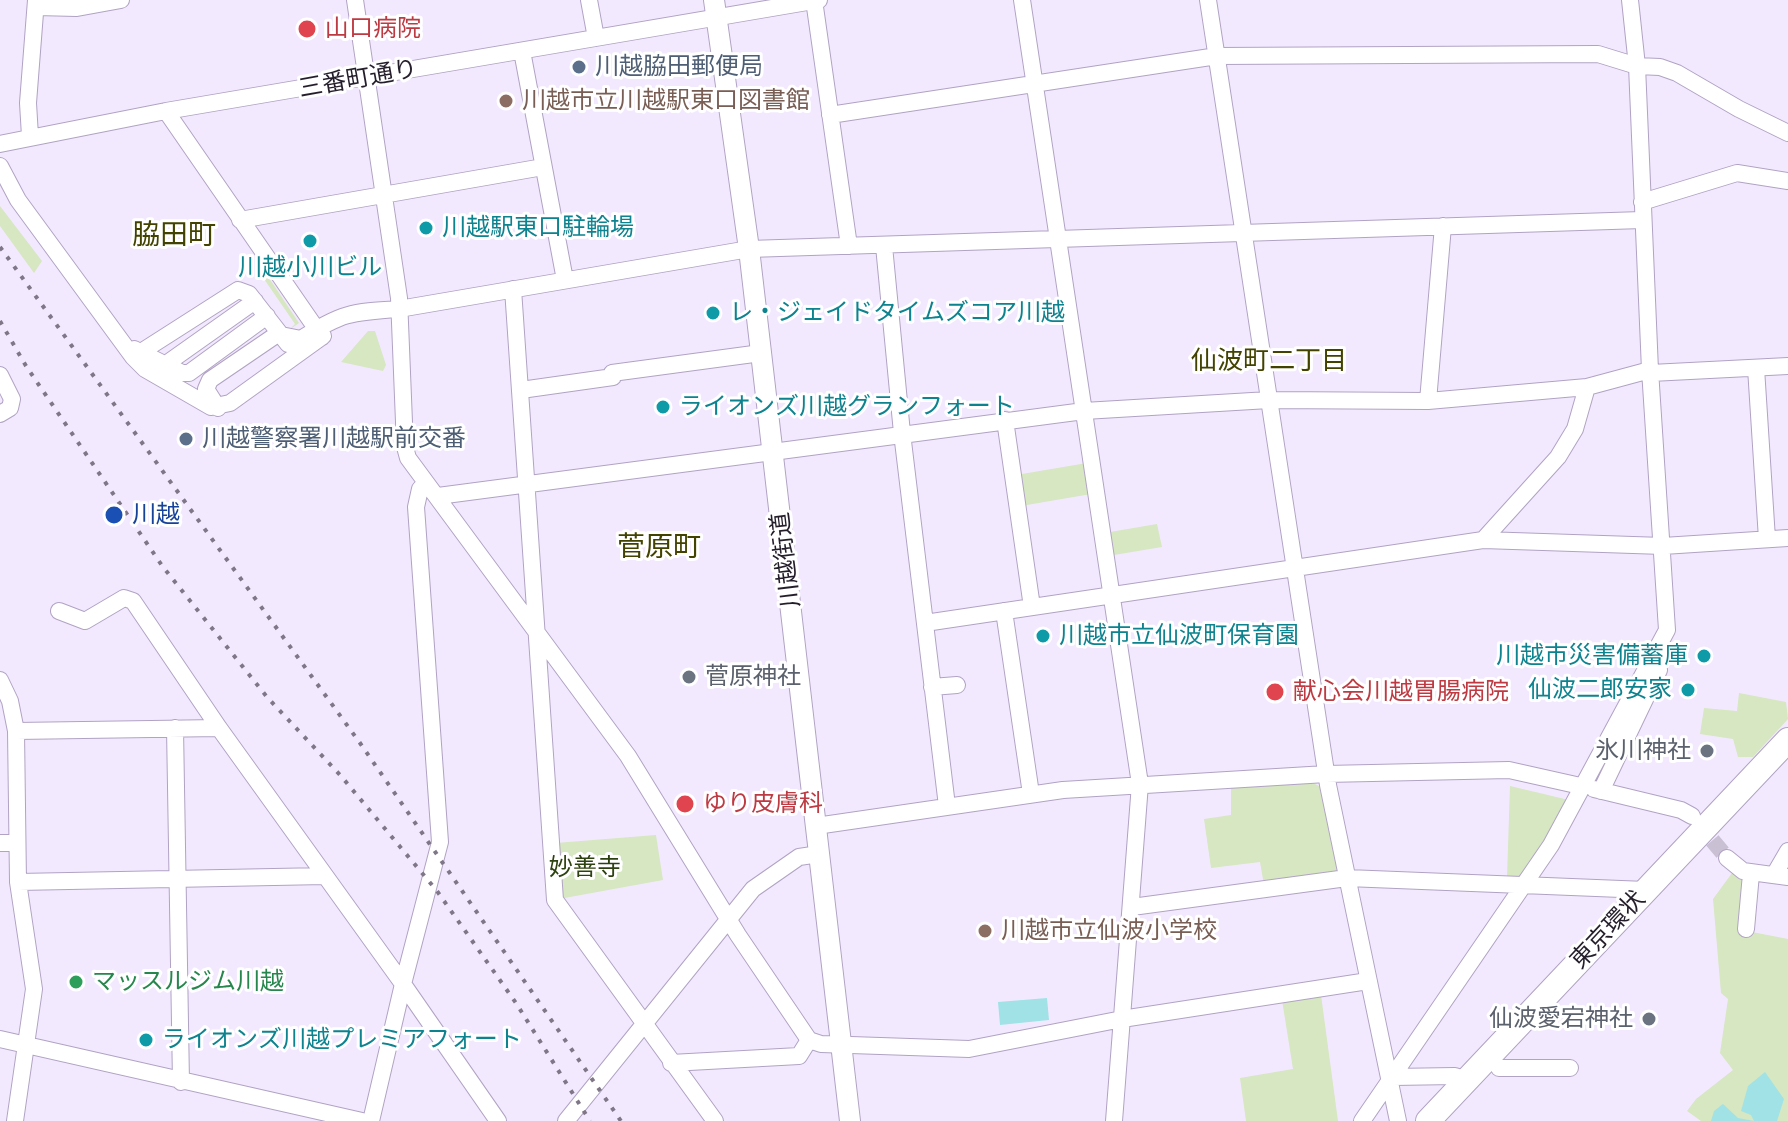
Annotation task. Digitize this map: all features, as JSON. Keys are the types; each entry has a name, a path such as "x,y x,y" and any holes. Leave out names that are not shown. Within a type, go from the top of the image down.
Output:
{"highway":[{"name":"東京環状","path":"1428,1121 1788,740"},
{"name":"東京環状","path":"1448,1121 1788,762"}],"main road":[{"name":"川越街道","path":"715,9 749,249 850,1121"}],"street":[{"path":"30,136 28,103 36,4 77,8 121,0"},
{"path":"355,0 386,194 399,309 408,458 628,756 728,918 809,1040"},
{"path":"589,0 596,38"},
{"path":"816,0 849,246"},
{"name":"三番町通り","path":"0,144 166,111 596,38 715,9 816,0"},
{"path":"1022,0 1140,784 1114,1121"},
{"path":"1208,0 1326,774 1398,1121"},
{"path":"1362,1121 1527,882 1567,818 1667,630 1650,372 1637,66 1630,0"},
{"path":"522,51 565,280"},
{"path":"830,115 1217,56 1385,58 1598,54 1637,66 1660,67 1677,73 1788,133"},
{"path":"166,111 319,333"},
{"path":"0,166 18,200 135,349 145,369 211,407 218,408 282,367 338,316 399,309 749,249 1642,220"},
{"path":"240,220 543,167"},
{"path":"1642,202 1737,173 1788,181"},
{"path":"1428,401 1443,226"},
{"path":"884,246 902,433 947,806"},
{"path":"513,289 555,900 715,1121"},
{"path":"135,349 231,292 244,292 267,316 290,350 282,367"},
{"path":"166,364 255,301"},
{"path":"135,349 182,373 192,371 267,316"},
{"path":"280,334 295,341 319,333"},
{"path":"218,408 206,389 210,380 280,334"},
{"path":"521,390 613,377 612,373 761,353"},
{"path":"438,496 772,449 1084,411 1269,400 1428,401 1587,387 1650,372 1788,366"},
{"path":"1756,368 1767,539"},
{"path":"0,375 12,399 10,408 0,414"},
{"path":"1483,540 1558,457 1575,429 1587,387"},
{"path":"1005,420 1032,607"},
{"path":"371,1121 440,842 418,528 417,498 426,483"},
{"path":"925,623 1483,540 1663,546 1788,538"},
{"path":"59,611 85,621 124,598 130,598 498,1121"},
{"path":"1004,611 1031,794"},
{"path":"1655,652 1659,670 1597,790 1681,810 1692,816"},
{"path":"0,680 10,701 16,731 8,843 18,882 34,989 15,1121"},
{"path":"932,687 957,685"},
{"path":"175,728 181,1082"},
{"path":"16,731 219,728"},
{"path":"816,826 1031,794 1140,784 1326,774 1509,770 1576,785"},
{"path":"1727,858 1751,874 1781,876 1788,851"},
{"path":"566,1121 753,889 777,869 799,857 819,854"},
{"path":"1746,929 1751,874"},
{"path":"18,882 325,876"},
{"path":"1132,907 1347,878 1527,882 1646,890"},
{"path":"809,1040 969,1049 1122,1019 1368,981"},
{"path":"0,1039 362,1121"},
{"path":"671,1063 799,1056 809,1040"},
{"path":"1499,1068 1570,1068"},
{"path":"1391,1080 1455,1076 1467,1080"}],"green space":[{"path":"0,206 42,261 34,273 0,226"},
{"path":"265,272 299,323 289,330 295,324 264,279"},
{"path":"368,331 375,331 386,365 383,371 341,362"},
{"path":"1087,463 1091,494 1021,506 1016,475"},
{"path":"1157,524 1162,547 1114,555 1110,532"},
{"path":"1739,693 1786,702 1788,719 1753,757 1738,757 1733,739 1700,734 1704,708 1737,711"},
{"path":"1313,783 1321,787 1339,874 1264,885 1260,862 1211,868 1204,819 1231,815 1231,788"},
{"path":"1510,786 1569,800 1522,878 1507,878"},
{"name":"妙善寺","path":"656,835 663,880 559,899 556,843"},
{"path":"1732,873 1744,878 1752,932 1788,939 1788,1121 1701,1121 1687,1111 1696,1099 1733,1070 1720,1053 1728,999 1721,993 1713,899"},
{"path":"1321,995 1338,1121 1246,1121 1240,1078 1293,1069 1282,1000"}],"shaded area":[{"path":"1047,998 1049,1020 1000,1025 998,1002"},
{"path":"1765,1072 1784,1099 1777,1121 1754,1121 1751,1115 1741,1111 1748,1086"},
{"path":"1723,1104 1738,1118 1754,1121 1711,1121 1714,1111"}],"tunnel":[{"path":"1697,822 1727,858"}],"railway":[{"path":"0,247 360,743 621,1121"},
{"path":"0,321 26,366 163,567 267,697 341,776 437,891 516,1003 590,1121"}],"place":[{"name":"山口病院","path":"307,29"},
{"name":"川越脇田郵便局","path":"579,67"},
{"name":"川越市立川越駅東口図書館","path":"506,101"},
{"name":"川越駅東口駐輪場","path":"426,228"},
{"name":"川越小川ビル","path":"310,241"},
{"name":"レ・ジェイドタイムズコア川越","path":"713,313"},
{"name":"ライオンズ川越グランフォート","path":"663,407"},
{"name":"川越警察署川越駅前交番","path":"186,439"},
{"name":"川越","path":"114,515"},
{"name":"川越市立仙波町保育園","path":"1043,636"},
{"name":"川越市災害備蓄庫","path":"1704,656"},
{"name":"菅原神社","path":"689,677"},
{"name":"仙波二郎安家","path":"1688,690"},
{"name":"献心会川越胃腸病院","path":"1275,692"},
{"name":"氷川神社","path":"1707,751"},
{"name":"ゆり皮膚科","path":"685,804"},
{"name":"川越市立仙波小学校","path":"985,931"},
{"name":"マッスルジム川越","path":"76,982"},
{"name":"仙波愛宕神社","path":"1649,1019"},
{"name":"ライオンズ川越プレミアフォート","path":"146,1040"}],"district":[{"name":"脇田町","path":"174,236"},
{"name":"仙波町二丁目","path":"1269,361"},
{"name":"菅原町","path":"659,548"}]}
